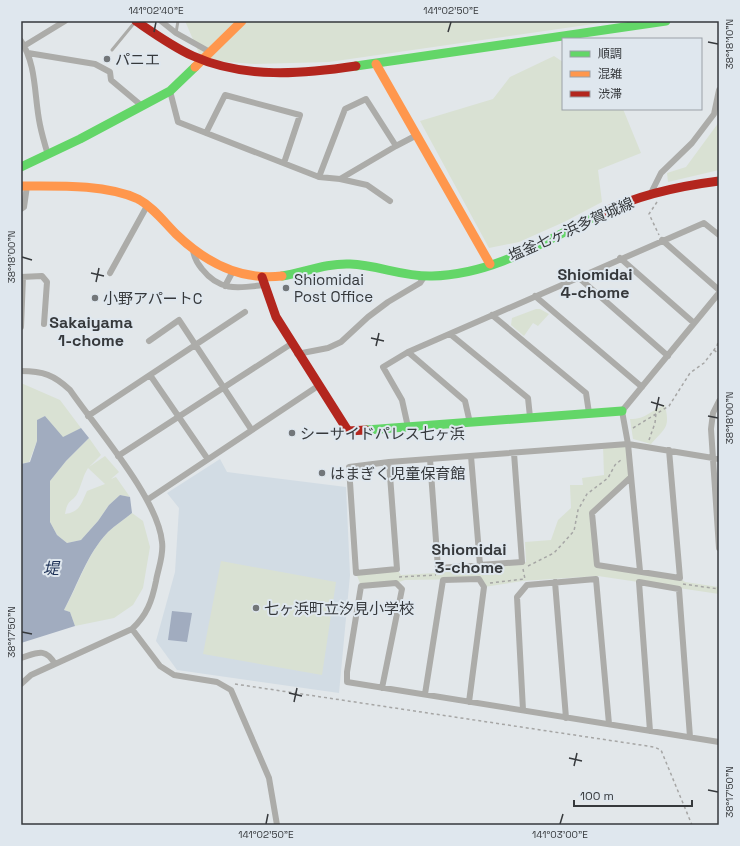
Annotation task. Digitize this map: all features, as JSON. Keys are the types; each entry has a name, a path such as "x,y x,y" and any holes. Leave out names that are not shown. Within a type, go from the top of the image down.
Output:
{"street":[{"path":"48,154 40,124 28,53 23,44 64,21"},
{"path":"136,21 177,48 202,60 228,68 256,72 300,73 376,64 666,21"},
{"path":"161,21 176,33 210,52"},
{"path":"22,163 48,154 170,90 242,21"},
{"path":"28,53 95,64 110,72 111,80 142,106"},
{"path":"376,64 490,264"},
{"path":"170,90 178,122 319,177 340,179 367,185 390,201"},
{"path":"650,195 662,173 692,143 714,114 719,90"},
{"path":"206,133 225,95 300,116 284,163"},
{"path":"319,177 345,109 366,99 396,146"},
{"path":"340,179 396,146 417,136"},
{"name":"塩釜七ヶ浜多賀城線","path":"24,186 117,192 132,196 147,206 193,250 213,263 263,281 287,274 341,264 424,277 442,275 490,264 532,249 620,204 650,195 719,181"},
{"path":"21,209 24,207 24,186"},
{"path":"110,273 147,206"},
{"path":"408,427 402,400 383,366 408,352 620,258 704,223 719,235"},
{"path":"193,250 196,262 217,284 240,288 263,281 273,312 291,344 348,431 470,423 622,410 668,356 719,292 662,240"},
{"path":"620,258 694,323"},
{"path":"225,286 233,271"},
{"path":"21,327 22,277 42,276 47,282 44,324"},
{"path":"298,354 328,348 341,342 368,317 388,302 420,283 424,277"},
{"path":"578,277 668,356"},
{"path":"535,296 642,387"},
{"path":"88,416 245,312"},
{"path":"492,315 586,393 589,413"},
{"path":"149,341 179,320 251,429"},
{"path":"450,334 528,398 530,417"},
{"path":"118,456 291,344"},
{"path":"408,352 465,401 470,423"},
{"path":"21,371 35,371 57,378 70,390 118,456 147,500 161,531 163,545 155,587 147,612 132,629 55,664 31,676 21,684"},
{"path":"150,375 208,458"},
{"path":"147,500 251,429 318,386"},
{"path":"719,401 713,413 711,429 719,548"},
{"path":"622,410 628,444 640,571"},
{"path":"389,462 397,569 356,573 349,467 389,462 628,444 719,459"},
{"path":"631,477 592,513 597,565 680,578 668,450"},
{"path":"430,459 438,568 522,562 514,453"},
{"path":"471,456 480,565"},
{"path":"424,694 443,580 479,578 484,587 469,702"},
{"path":"523,710 517,597 527,585 596,579 609,724"},
{"path":"555,582 566,718"},
{"path":"650,731 639,582 679,589 690,737"},
{"path":"382,688 402,589 396,583 361,586 347,672 347,682 382,688 424,694 469,702 523,710 566,718 719,742"},
{"path":"132,629 165,671 174,675 217,682 231,690 269,778 277,825"},
{"path":"21,658 44,653 50,656 55,664"}],"lane":[{"path":"112,50 136,21"},
{"path":"176,33 178,21"}],"path":[{"path":"662,240 649,214 664,192"},
{"path":"626,432 669,406 690,373 704,363 718,345 719,339"},
{"path":"714,350 719,354"},
{"path":"645,447 653,428 656,413"},
{"path":"525,579 523,567 538,563 554,554 574,531 578,510 587,494 608,478 615,465 629,454"},
{"path":"396,577 441,574"},
{"path":"488,584 532,578"},
{"path":"679,584 719,589"},
{"path":"232,684 654,747 661,750 692,825"}],"shaded area":[{"path":"185,21 614,21 329,62 254,64 202,60"},
{"path":"554,56 562,61 562,110 623,110 641,153 598,170 602,202 564,222 519,242 489,248 420,121 493,99 510,77"},
{"path":"719,122 719,170 668,182 667,173 686,167"},
{"path":"536,309 540,309 549,314 538,326 533,323 524,336 511,325 512,318"},
{"path":"21,383 60,400 81,428 63,438 45,416 37,420 37,441 29,462 21,464"},
{"path":"665,405 667,418 666,427 651,444 633,439 630,419 640,418"},
{"path":"89,438 101,455 89,467 105,456 119,472 111,479 116,477 130,497 120,495 109,505 98,521 81,540 67,543 57,535 50,522 50,481 66,461","holes":["88,468 105,484 87,491 79,507 74,511 65,514 69,502 78,492"]},
{"path":"628,444 631,477 592,513 597,565 680,578 685,582 719,587 719,594 598,576 522,581 484,587 479,579 405,580 396,583 361,586 356,573 397,569 401,575 435,573 438,568 526,562 525,542 551,540 558,520 571,508 570,485 583,485 582,478 604,475 603,446"},
{"name":"七ヶ浜町立汐見小学校","path":"220,459 227,472 346,487 350,575 339,693 177,670 156,641 175,572 179,508 167,493"},
{"path":"132,513 143,521 150,547 143,588 133,605 114,618 75,626 70,612 64,610 89,559 108,532"},
{"path":"221,561 336,582 322,675 203,654"}],"water":[{"name":"堤","path":"45,416 63,437 81,428 89,438 66,461 50,481 50,522 57,535 67,543 81,540 98,521 109,505 120,495 130,497 132,513 108,532 94,550 83,570 64,610 70,612 75,626 21,643 21,464 30,462 37,441 37,420"},
{"path":"172,611 192,613 187,642 168,640"}],"traffic: fast":[{"path":"356,66 666,21"},
{"path":"21,167 80,139 170,91 195,67"},
{"path":"282,276 324,266 341,264 371,266 422,276 455,274 500,262 604,212"},
{"path":"366,430 622,411"}],"traffic: slow":[{"path":"195,67 242,21"},
{"path":"376,64 490,264"},
{"path":"21,186 96,188 125,194 138,199 149,206 187,244 211,261 238,272 252,275 267,277 282,276"}],"traffic: jam":[{"path":"136,21 164,40 193,56 212,63 233,68 274,73 315,71 356,66"},
{"path":"604,212 632,200 660,192 690,185 719,181"},
{"path":"262,277 276,317 348,431 366,430"}],"place":[{"name":"パニエ","path":"107,59"},
{"name":"Shiomidai Post Office","path":"286,288"},
{"name":"小野アパートC","path":"95,298"},
{"name":"シーサイドパレス七ヶ浜","path":"292,433"},
{"name":"はまぎく児童保育館","path":"322,473"},
{"name":"七ヶ浜町立汐見小学校","path":"256,608"}],"district":[{"name":"Shiomidai 4-chome","path":"595,283"},
{"name":"Sakaiyama 1-chome","path":"91,331"},
{"name":"Shiomidai 3-chome","path":"469,558"}]}
